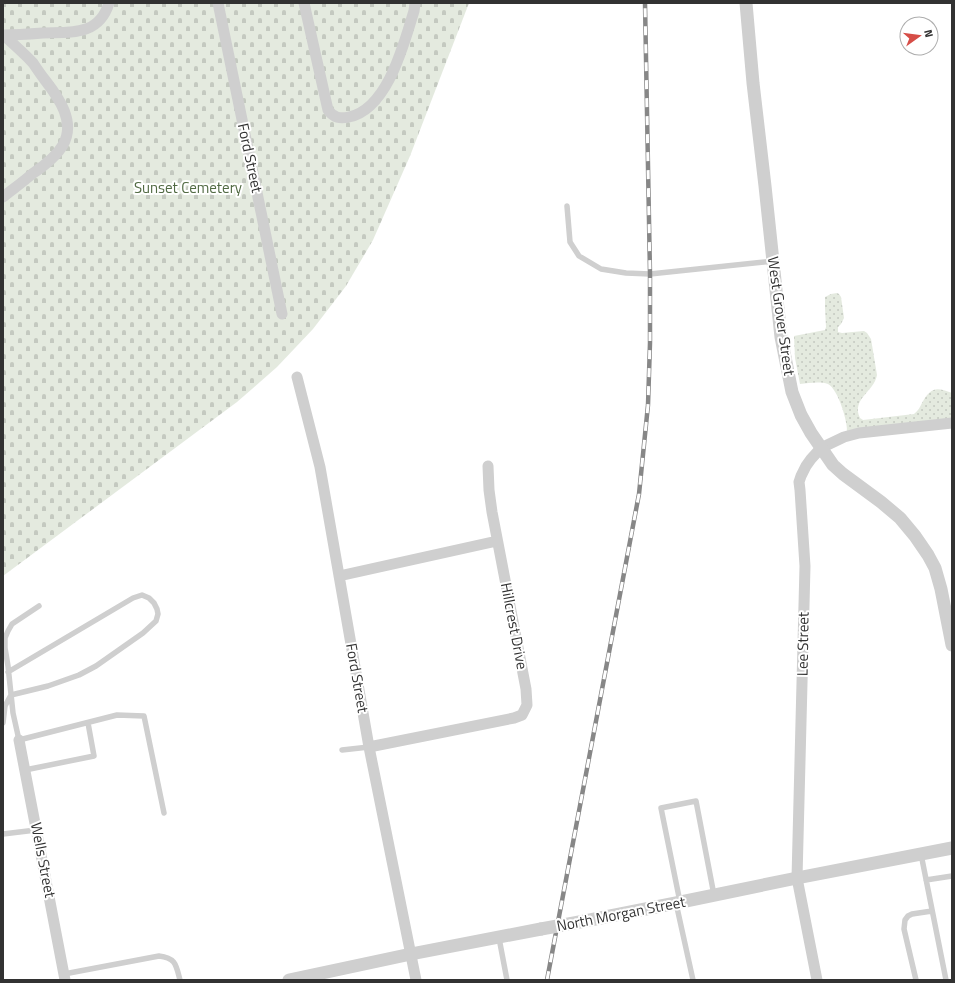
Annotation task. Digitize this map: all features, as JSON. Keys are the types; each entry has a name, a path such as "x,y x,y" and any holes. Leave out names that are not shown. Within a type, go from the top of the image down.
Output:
{"street":[{"path":"4,35 80,32 93,26 104,16 109,3"},
{"name":"Ford Street","path":"218,3 282,314"},
{"path":"304,3 328,110 332,115 338,118 352,117 362,112 372,105 380,95 396,64 415,3"},
{"name":"West Grover Street","path":"746,3 753,83 781,337 792,392 800,415 833,465 900,518 928,555 935,568 941,590 952,645"},
{"path":"3,197 49,162 57,154 64,144 68,125 62,106 53,90 32,63 4,35"},
{"name":"Ford Street","path":"297,376 320,467 369,747 416,980"},
{"name":"Lee Street","path":"817,980 797,878 805,566 799,482 806,466 821,448 844,437 859,433 952,423"},
{"path":"339,576 497,541 489,490 488,466"},
{"name":"Hillcrest Drive","path":"369,747 514,718 522,715 527,705 526,689 497,541"},
{"name":"Wells Street","path":"19,740 65,977"},
{"name":"North Morgan Street","path":"289,980 411,954 678,903 952,848"}],"lane":[{"path":"567,206 570,242 579,256 601,269 626,273 650,274 773,261"},
{"path":"3,723 5,706 11,696 48,686 79,675 96,666 156,621 158,614 157,609 149,598 142,596 132,598 8,672"},
{"path":"39,606 12,624 5,638 13,713 19,740 117,715 144,716 164,814"},
{"path":"25,770 94,756 88,723"},
{"path":"342,750 369,747"},
{"path":"693,980 661,808 696,801 714,895"},
{"path":"3,834 37,829"},
{"path":"921,854 946,980"},
{"path":"926,880 952,876"},
{"path":"916,980 904,929 904,920 912,914 932,911"},
{"path":"498,937 508,980"},
{"path":"65,977 159,956 169,958 174,961 180,980"}],"green space":[{"name":"Sunset Cemetery","path":"3,3 469,3 410,156 373,240 346,286 313,329 277,367 237,402 3,576"},
{"path":"837,293 841,297 844,318 838,327 838,332 864,331 871,339 877,375 872,386 858,406 860,418 863,420 914,414 917,412 928,394 931,391 938,389 952,393 952,420 847,432 842,406 832,387 828,384 814,382 800,384 795,358 794,336 825,330 825,297"}],"railway":[{"path":"547,980 639,494 648,405 650,274 645,3"}]}
